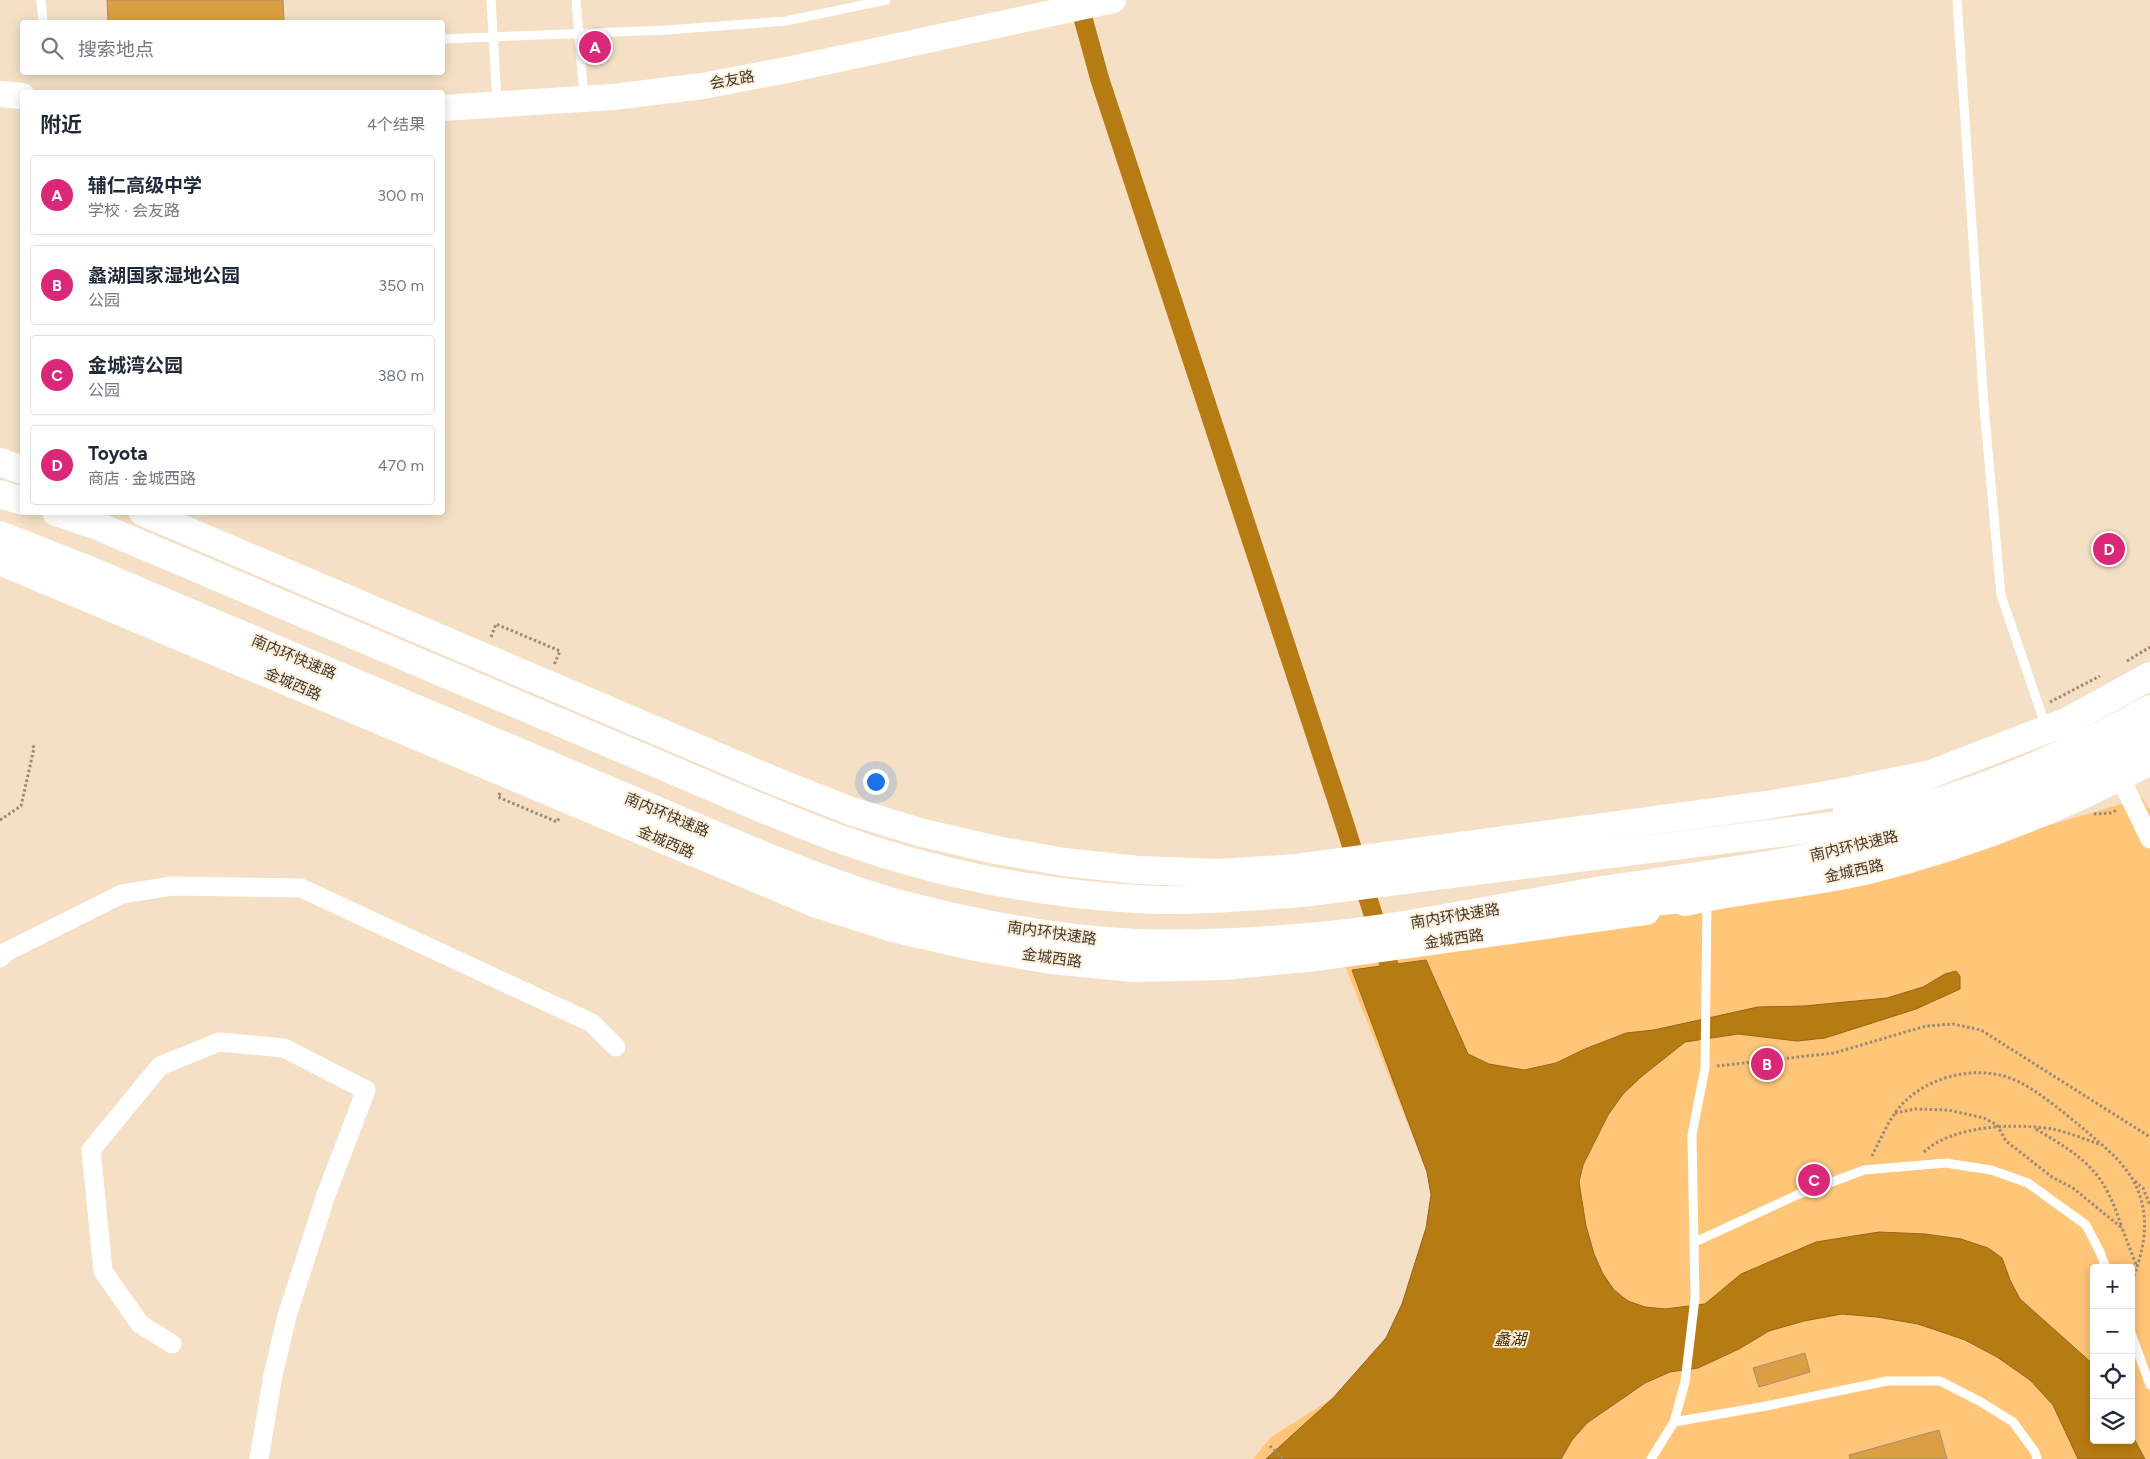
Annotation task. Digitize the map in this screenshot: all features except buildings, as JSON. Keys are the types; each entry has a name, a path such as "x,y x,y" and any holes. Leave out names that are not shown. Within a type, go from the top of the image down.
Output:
{"main road":[{"path":"0,462 20,469"},
{"path":"0,494 20,501"},
{"name":"南内环快速路","path":"69,515 91,520 840,840 911,861 990,880 1060,892 1136,899 1221,899 1299,880 1432,863 1772,833 1856,823 1940,801 2009,777 2078,747 2150,709"},
{"path":"150,515 777,782 851,811 919,832 996,850 1064,862 1138,870 1299,880"},
{"name":"南内环快速路","path":"0,535 84,568 750,850 826,880 900,904 981,922 1045,933 1134,942 1223,942 1315,947 1449,929 1862,847 1947,823 2018,798 2089,767 2150,735"},
{"name":"金城西路","path":"0,561 740,874 817,904 893,928 976,947 1051,960 1133,968 1224,966 1315,947"},
{"path":"1772,833 1853,809 1931,774 2043,719 2066,722 2150,676"},
{"name":"金城西路","path":"1449,929 1708,897 1867,870 1954,845 2026,820 2120,777 2150,761"},
{"path":"1432,863 1849,791 1931,774"}],"street":[{"name":"会友路","path":"445,108 584,99 703,86 784,71 1113,0"},
{"path":"0,94 20,96"},
{"path":"2120,777 2150,839"},
{"path":"0,958 6,952 122,894 172,886 302,888 592,1023 616,1047"},
{"path":"172,1344 140,1324 103,1272 91,1150 160,1066 219,1042 284,1048 366,1090 326,1195 287,1316 273,1375 259,1459"}],"lane":[{"path":"41,0 43,20"},
{"path":"491,0 497,104"},
{"path":"576,0 584,99"},
{"path":"445,39 579,34 786,21 886,0"},
{"path":"1957,0 1984,396 2001,595 2043,719"},
{"path":"1651,1459 1674,1422 1685,1382 1695,1298 1692,1135 1705,1068 1708,897"},
{"path":"1695,1242 1797,1195 1864,1170 1946,1163 1991,1170 2028,1183 2086,1225 2104,1264"},
{"path":"2135,1344 2150,1385"},
{"path":"1674,1422 1766,1406 1887,1381 1940,1381 1981,1402 2013,1422 2035,1452 2037,1459"}],"path":[{"path":"490,640 496,624 560,651"},
{"path":"2122,664 2150,647"},
{"path":"552,666 561,670"},
{"path":"2043,719 2106,673"},
{"path":"0,820 22,806 34,748 32,743"},
{"path":"1705,1068 1834,1053 1926,1026 1953,1024 1981,1030 2150,1137"},
{"path":"1864,1170 1895,1113 1907,1099 1932,1082 1960,1074 1985,1072 2020,1082 2074,1121 2115,1156 2133,1179 2143,1188 2150,1205"},
{"path":"1895,1113 1914,1109 1948,1110 1984,1118 1997,1125 2006,1141 2052,1177 2074,1188 2122,1228"},
{"path":"1911,1165 1926,1150 1950,1137 1997,1125 2053,1129 2101,1144"},
{"path":"2033,1128 2070,1149 2098,1174 2113,1200 2137,1268"},
{"path":"2133,1179 2140,1197 2145,1220 2145,1241 2135,1273"},
{"path":"1270,1446 1284,1459"}],"shaded area":[{"path":"2142,798 2150,810 2150,1459 1253,1459 1271,1437 1333,1398 1386,1338 1402,1304 1426,1228 1431,1195 1427,1172 1341,956 1886,873"}],"water":[{"name":"蠡湖","path":"1426,960 1468,1054 1489,1064 1524,1070 1556,1063 1626,1033 1654,1030 1758,1007 1804,1006 1887,998 1923,987 1945,974 1956,971 1960,976 1960,989 1916,1009 1825,1038 1797,1041 1738,1034 1685,1042 1623,1094 1608,1115 1583,1165 1579,1182 1586,1226 1594,1254 1603,1274 1614,1290 1628,1301 1645,1307 1665,1309 1705,1304 1741,1274 1816,1242 1879,1232 1925,1234 1961,1239 1988,1248 2002,1258 2010,1280 2020,1299 2090,1361 2090,1444 2135,1444 2135,1440 2145,1459 2078,1459 2053,1405 2030,1380 1997,1357 1965,1340 1918,1324 1877,1317 1842,1314 1804,1321 1769,1331 1739,1349 1698,1368 1670,1372 1645,1383 1587,1423 1572,1440 1561,1459 1266,1459 1333,1398 1386,1338 1402,1304 1426,1228 1431,1195 1427,1172 1352,970"}],"waterway":[{"path":"1078,0 1100,80 1343,819 1389,965"}],"place":[{"name":"辅仁高级中学","path":"595,47"},
{"name":"Toyota","path":"2109,549"},
{"name":"蠡湖国家湿地公园","path":"1767,1064"},
{"name":"金城湾公园","path":"1814,1180"}]}
